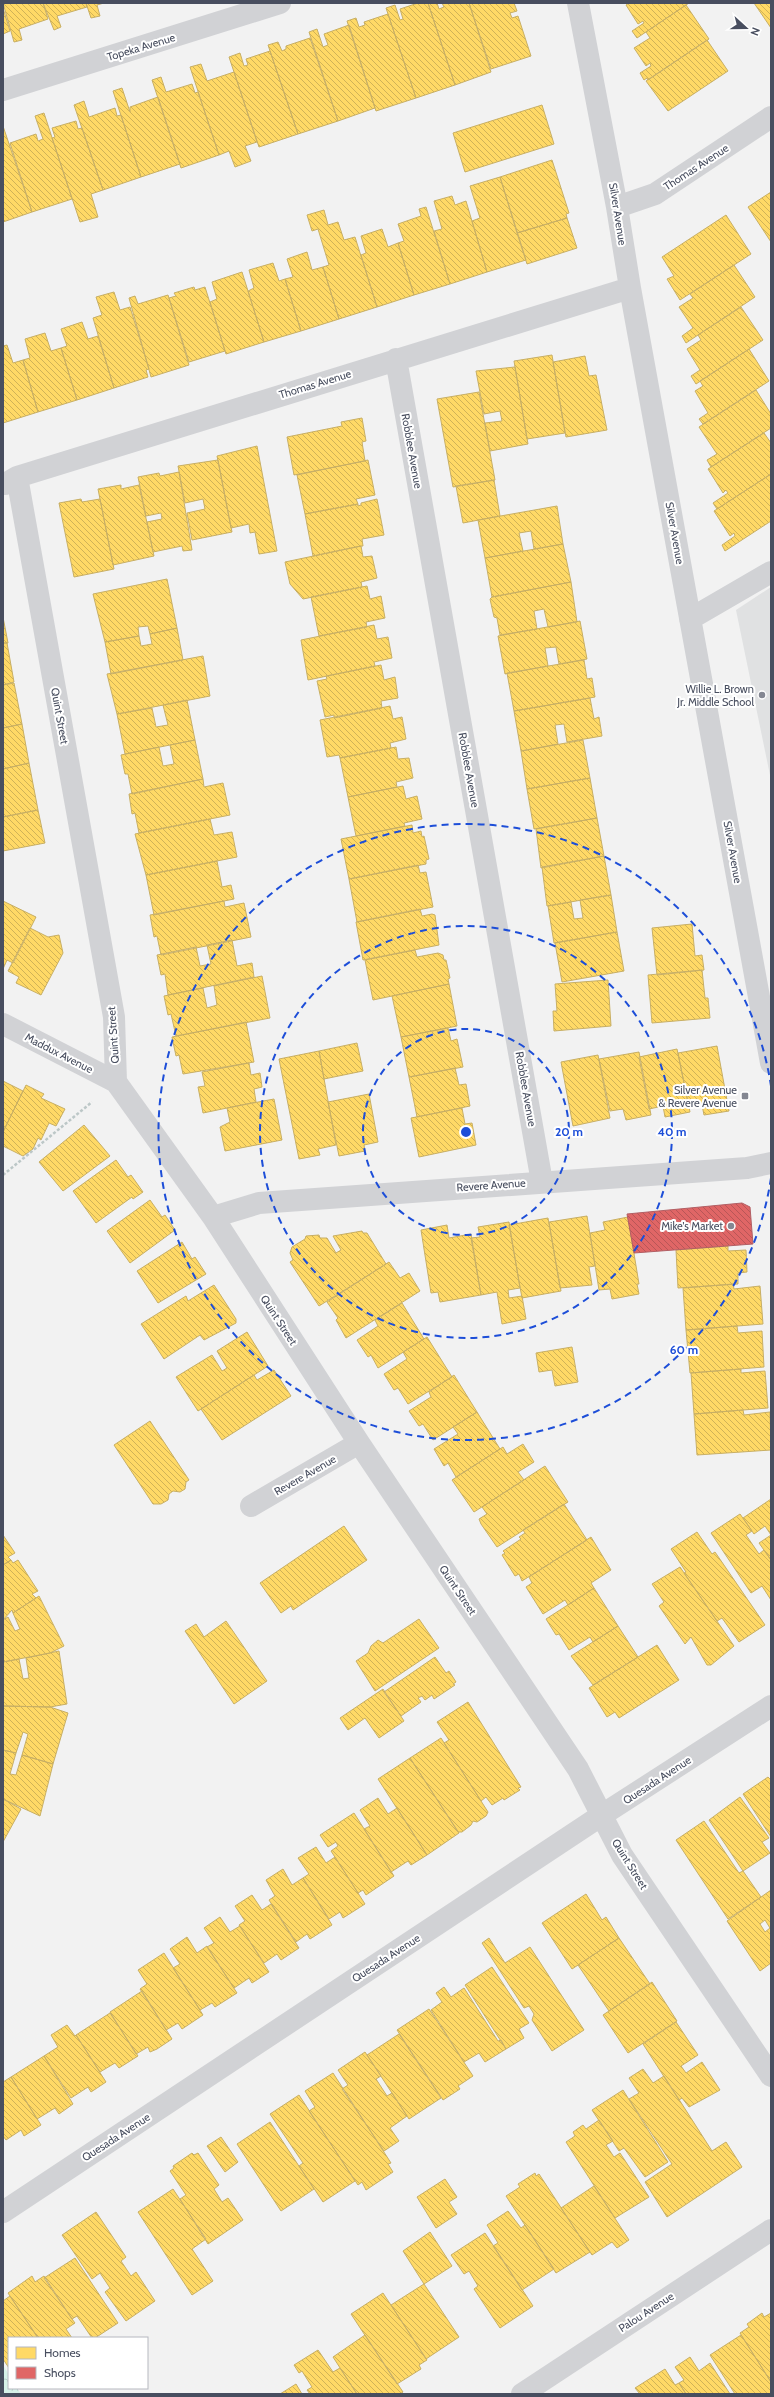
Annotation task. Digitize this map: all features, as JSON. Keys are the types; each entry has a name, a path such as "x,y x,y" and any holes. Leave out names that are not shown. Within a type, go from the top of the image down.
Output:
{"street":[{"name":"Topeka Avenue","path":"3,90 280,3"},
{"name":"Silver Avenue","path":"578,3 617,207 630,288 771,1063"},
{"name":"Thomas Avenue","path":"617,207 655,194 771,117"},
{"name":"Thomas Avenue","path":"10,482 396,359 630,288"},
{"name":"Robblee Avenue","path":"396,359 542,1182"},
{"name":"Quint Street","path":"10,482 114,1017 116,1082 213,1217 359,1443 578,1769 622,1855 771,2076"},
{"path":"690,619 771,572"},
{"name":"Maddux Avenue","path":"3,1024 116,1082"},
{"name":"Revere Avenue","path":"213,1217 259,1202 747,1168 771,1163"},
{"name":"Revere Avenue","path":"251,1506 359,1443"},
{"name":"Quesada Avenue","path":"3,2212 602,1815 771,1706"},
{"name":"Palou Avenue","path":"522,2394 771,2230"}],"path":[{"path":"3,1175 116,1082"}],"shaded area":[{"name":"Willie L. Brown Jr. Middle School","path":"771,587 771,780 736,610"}],"green space":[{"path":"3,2365 8,2373 8,2389 18,2389 21,2394 3,2394"}],"building: Homes":[{"path":"3,3 43,3 48,19 19,29 22,40 14,42"},
{"path":"43,3 86,3 87,7 57,16 61,27 54,30"},
{"path":"86,3 104,3 97,5 100,16 91,18"},
{"path":"418,3 428,3 455,85 416,98 386,8 395,5 400,20 403,19 400,9"},
{"path":"428,3 437,3 439,9 444,7 442,3 469,3 491,72 455,85"},
{"path":"469,3 514,3 517,11 510,13 512,18 518,16 531,56 491,69"},
{"path":"629,3 689,3 637,38 632,31 644,23 643,21 638,24 626,5"},
{"path":"754,3 771,3 771,28"},
{"path":"686,5 709,39 648,80 647,78 644,80 640,73 651,66 650,63 646,66 634,48 650,38 646,32"},
{"path":"3,8 10,31 3,34"},
{"path":"388,14 416,98 376,111 347,21 356,18 359,27 365,25 364,22"},
{"path":"349,25 375,108 338,121 309,32 317,29 323,47 328,45 324,34"},
{"path":"310,38 338,121 298,134 268,45 278,42 282,51 286,49 286,46"},
{"path":"707,40 728,71 668,111 646,81"},
{"path":"270,51 298,134 259,147 229,57 240,53 244,66 248,65 246,59"},
{"path":"201,64 207,81 234,72 257,142 245,146 251,161 235,167 229,151 219,155 190,67"},
{"path":"161,77 166,92 192,84 195,93 198,92 219,155 181,168 152,80"},
{"path":"122,88 130,112 130,107 158,97 180,164 141,177 113,91"},
{"path":"84,101 89,117 115,108 117,116 121,115 141,177 103,190 74,105"},
{"path":"542,105 554,144 465,172 453,133"},
{"path":"44,113 72,199 32,212 10,143 36,134 38,141 43,139 35,116"},
{"path":"76,121 78,129 82,128 103,190 91,194 98,217 80,222 52,138 55,137 52,128"},
{"path":"3,126 32,212 3,222"},
{"path":"552,160 569,213 566,214 567,218 517,233 500,177"},
{"path":"500,177 526,260 487,272 472,221 480,218 470,186"},
{"path":"771,192 771,242 748,207"},
{"path":"452,196 455,205 466,201 487,272 450,284 434,231 442,229 434,201"},
{"path":"426,207 450,284 414,295 398,243 404,241 398,224 421,216 419,209"},
{"path":"324,210 328,225 338,222 344,240 355,237 377,307 339,319 323,267 329,265 318,229 312,231 307,215"},
{"path":"726,215 751,254 680,300 667,279 674,276 662,257"},
{"path":"567,218 577,248 527,264 517,233"},
{"path":"382,229 388,247 398,243 414,295 377,307 361,255 366,253 361,236"},
{"path":"307,252 312,270 323,267 339,319 301,331 285,279 293,277 287,259"},
{"path":"273,263 279,281 285,279 301,331 264,342 248,291 254,288 249,270"},
{"path":"734,265 755,297 686,343 682,336 693,328 679,307 693,298 690,294"},
{"path":"242,272 264,342 226,354 210,302 217,299 212,282"},
{"path":"194,287 195,290 205,287 225,351 189,362 169,298 176,296 174,293"},
{"path":"114,292 120,310 130,307 149,369 146,370 148,377 114,388 93,318 102,315 96,297"},
{"path":"168,295 189,365 151,377 129,298 135,296 138,304"},
{"path":"741,307 763,340 696,384 691,376 700,370 687,349 701,340 698,335"},
{"path":"82,322 88,339 98,336 114,388 77,400 61,348 67,346 61,329"},
{"path":"45,333 51,351 61,348 77,400 38,412 23,360 30,358 25,339"},
{"path":"7,345 13,363 23,360 38,412 3,423 3,346"},
{"path":"749,349 769,381 703,424 699,419 708,413 695,391 703,386 700,381"},
{"path":"552,355 565,433 527,439 514,361"},
{"path":"585,356 589,376 596,375 607,430 566,437 553,362"},
{"path":"515,367 528,444 490,451 485,423 502,421 500,411 484,414 476,371"},
{"path":"756,390 771,414 771,428 711,467 707,460 717,454 699,427"},
{"path":"479,392 495,480 453,487 437,399"},
{"path":"362,418 366,441 362,442 365,461 294,475 287,437 342,426 341,422"},
{"path":"764,433 771,443 771,474 717,509 713,503 728,493 726,490 723,493 708,469"},
{"path":"257,446 277,551 259,554 255,532 250,533 249,524 231,528 217,456"},
{"path":"218,460 232,532 192,540 187,513 205,509 203,499 185,503 178,466"},
{"path":"368,460 375,495 356,499 358,504 305,514 297,475"},
{"path":"179,472 192,550 183,551 182,546 153,552 147,522 162,519 161,513 146,516 138,477 159,473 160,476"},
{"path":"771,474 771,521 725,551 722,545 735,536 734,533 730,536 714,511"},
{"path":"494,480 500,516 463,523 456,486"},
{"path":"121,485 121,489 139,485 154,556 113,565 98,489"},
{"path":"81,499 82,502 100,499 114,569 74,577 59,503"},
{"path":"377,499 384,535 362,539 363,546 313,556 305,514 358,504 358,506 361,505 361,503"},
{"path":"557,506 563,544 534,549 531,531 519,533 523,551 485,558 478,520"},
{"path":"563,544 571,582 492,597 485,558"},
{"path":"361,546 363,557 372,556 377,578 361,582 362,587 303,599 290,584 285,562"},
{"path":"167,579 177,628 150,634 148,626 138,627 139,636 105,642 93,594"},
{"path":"571,582 577,622 548,627 544,609 534,611 537,629 500,635 497,618 494,617 490,599 492,597"},
{"path":"367,586 370,599 381,596 385,618 366,622 367,627 319,636 311,597"},
{"path":"3,617 8,643 3,643"},
{"path":"580,621 587,659 559,664 556,647 545,648 548,666 505,674 498,636"},
{"path":"374,625 377,639 388,637 392,658 374,662 375,666 308,680 301,640"},
{"path":"177,628 183,660 111,674 105,642 139,636 141,646 152,644 150,634"},
{"path":"3,643 7,643 14,682 3,685"},
{"path":"203,656 210,696 117,714 107,674"},
{"path":"584,660 587,679 592,678 595,697 514,711 507,673"},
{"path":"381,665 384,680 395,677 398,698 381,701 382,708 334,718 334,715 325,717 317,681 327,679 326,676"},
{"path":"14,683 22,724 3,728 3,685"},
{"path":"590,698 594,719 599,717 602,736 567,742 564,724 555,725 558,744 521,751 514,711"},
{"path":"187,700 195,740 125,754 117,714 152,708 156,727 168,725 163,705"},
{"path":"390,706 393,719 402,717 406,739 390,743 391,748 340,758 339,755 327,757 320,720"},
{"path":"22,724 29,763 3,769 3,728"},
{"path":"195,740 203,779 132,794 128,774 125,774 121,755 159,747 163,766 174,764 170,745"},
{"path":"583,740 590,778 527,789 521,751"},
{"path":"396,747 398,759 409,758 413,778 396,782 397,787 348,797 340,758"},
{"path":"29,763 38,810 3,817 3,769"},
{"path":"590,778 597,818 534,829 527,789"},
{"path":"203,779 204,787 223,783 230,815 139,833 135,813 132,814 129,794"},
{"path":"403,786 406,799 417,796 422,819 404,823 405,826 356,836 348,797"},
{"path":"38,810 45,843 3,851 3,817"},
{"path":"597,818 604,856 541,868 536,829"},
{"path":"210,819 214,835 232,832 237,857 146,875 135,834"},
{"path":"412,825 413,833 421,831 422,837 424,836 429,859 426,860 426,864 349,879 341,839"},
{"path":"604,856 611,895 547,906 542,867"},
{"path":"217,861 222,887 231,885 234,899 154,915 146,875"},
{"path":"418,865 420,873 426,872 433,907 357,922 349,879"},
{"path":"611,895 617,932 554,943 548,906 571,902 574,919 583,918 580,900"},
{"path":"3,901 36,917 13,963 7,960 3,969"},
{"path":"224,901 225,907 244,903 251,937 161,955 157,936 154,937 150,915"},
{"path":"420,909 422,916 432,914 435,915 439,945 363,960 356,922"},
{"path":"692,924 695,956 702,955 704,970 657,975 652,928"},
{"path":"30,928 48,937 59,935 63,953 41,995 16,983 19,977 8,971"},
{"path":"617,932 624,971 562,982 555,943"},
{"path":"232,940 237,966 252,963 254,977 168,995 165,974 161,975 157,955 196,947 200,966 211,964 207,945"},
{"path":"415,950 417,957 438,953 443,955 444,960 446,960 450,978 448,979 449,984 373,1000 365,960"},
{"path":"702,970 705,998 708,998 710,1018 652,1023 648,975"},
{"path":"262,976 270,1018 176,1036 171,1014 168,1015 164,996 203,988 207,1008 217,1005 214,986"},
{"path":"608,980 611,1026 554,1031 553,1011 557,1011 555,984"},
{"path":"449,984 457,1026 401,1037 392,996"},
{"path":"246,1022 254,1062 183,1074 179,1055 176,1056 172,1037"},
{"path":"448,1028 451,1041 457,1039 463,1067 409,1077 401,1037"},
{"path":"357,1043 363,1071 324,1079 319,1051"},
{"path":"717,1046 729,1111 704,1115 702,1105 689,1108 678,1053"},
{"path":"677,1049 690,1112 665,1117 663,1106 649,1109 639,1057"},
{"path":"319,1051 336,1145 318,1149 320,1155 299,1159 279,1059"},
{"path":"639,1052 651,1115 626,1120 623,1109 610,1111 599,1059"},
{"path":"598,1055 610,1118 573,1126 561,1062"},
{"path":"249,1063 251,1075 260,1073 262,1087 254,1089 256,1102 203,1113 198,1087 205,1086 202,1072"},
{"path":"455,1068 459,1085 466,1084 470,1106 417,1117 409,1077"},
{"path":"3,1081 23,1091 3,1132"},
{"path":"26,1085 44,1094 41,1098 65,1109 56,1126 49,1123 41,1140 38,1138 33,1149 23,1156 3,1146 3,1132"},
{"path":"369,1094 378,1142 364,1145 365,1151 339,1156 328,1102"},
{"path":"274,1099 282,1140 225,1151 220,1127 230,1122 227,1108"},
{"path":"462,1108 465,1124 472,1123 476,1145 419,1157 411,1118"},
{"path":"84,1125 110,1156 63,1191 39,1162"},
{"path":"116,1160 128,1177 131,1175 143,1192 133,1199 132,1197 96,1223 73,1191"},
{"path":"150,1200 162,1217 165,1215 175,1230 130,1263 107,1231"},
{"path":"587,1216 595,1266 589,1267 592,1285 560,1288 549,1222"},
{"path":"628,1217 639,1284 637,1284 639,1294 612,1299 610,1289 599,1290 590,1233 605,1230 603,1222"},
{"path":"548,1218 561,1291 522,1298 509,1225"},
{"path":"509,1222 520,1288 508,1290 509,1298 522,1296 526,1319 502,1324 497,1292 481,1295 471,1238 480,1237 478,1227"},
{"path":"447,1225 449,1238 471,1234 481,1295 440,1302 438,1292 431,1293 421,1230"},
{"path":"362,1231 363,1233 367,1233 386,1264 319,1306 290,1262 293,1260 290,1253 292,1247 305,1239 306,1236 319,1235 320,1238 327,1238 336,1253 341,1250 333,1236"},
{"path":"182,1242 192,1259 195,1257 206,1274 158,1303 137,1271"},
{"path":"728,1246 728,1251 746,1250 747,1272 738,1273 738,1284 678,1288 676,1250"},
{"path":"389,1262 400,1278 409,1273 420,1291 346,1338 336,1320 338,1318 327,1302"},
{"path":"733,1284 734,1289 760,1286 763,1324 686,1330 683,1288"},
{"path":"214,1285 236,1319 236,1323 204,1340 200,1335 164,1359 141,1324 186,1296 188,1301"},
{"path":"402,1303 424,1339 378,1368 371,1355 368,1357 357,1340 378,1326 375,1320"},
{"path":"737,1326 738,1333 762,1331 764,1367 690,1373 686,1330"},
{"path":"247,1332 268,1366 198,1411 176,1377 212,1355 222,1371 227,1368 217,1351"},
{"path":"427,1337 452,1377 408,1404 398,1388 394,1390 384,1374 407,1359 403,1352"},
{"path":"572,1347 578,1382 555,1386 552,1370 539,1372 536,1353"},
{"path":"741,1369 741,1373 765,1371 768,1408 694,1414 691,1373"},
{"path":"274,1370 291,1396 222,1440 201,1409 254,1375 257,1380"},
{"path":"454,1375 477,1412 433,1440 423,1424 419,1426 409,1411 431,1397 429,1392"},
{"path":"743,1410 744,1415 770,1412 771,1450 697,1455 694,1414"},
{"path":"477,1412 500,1449 456,1477 448,1463 444,1466 434,1449 458,1434 453,1427"},
{"path":"150,1421 189,1480 186,1482 185,1489 180,1492 173,1491 169,1494 168,1500 161,1504 153,1504 114,1445"},
{"path":"523,1444 534,1462 518,1472 524,1480 474,1512 452,1480 503,1447 507,1454"},
{"path":"545,1466 568,1502 497,1547 479,1519 487,1514 482,1507"},
{"path":"771,1499 771,1535 765,1526 754,1534 743,1518"},
{"path":"564,1504 587,1540 522,1581 519,1574 515,1576 502,1555 505,1553 503,1551 521,1539 519,1537 525,1533 523,1530"},
{"path":"740,1514 752,1531 746,1535 759,1554 764,1550 771,1560 771,1600 762,1586 751,1593 711,1533"},
{"path":"344,1526 367,1560 293,1610 291,1606 281,1613 260,1583"},
{"path":"697,1532 712,1554 715,1552 765,1625 739,1642 722,1618 717,1621 684,1573 686,1572 671,1549"},
{"path":"3,1535 15,1553 8,1557 11,1560 3,1565"},
{"path":"771,1535 771,1560 759,1543"},
{"path":"591,1537 611,1570 591,1583 594,1588 568,1605 565,1600 543,1614 526,1587 532,1583 529,1577"},
{"path":"11,1560 13,1563 18,1560 38,1591 32,1594 36,1598 13,1613 12,1610 3,1620 3,1565"},
{"path":"680,1567 734,1646 711,1665 707,1665 691,1637 685,1644 659,1606 664,1602 652,1584"},
{"path":"594,1588 618,1626 593,1642 590,1637 569,1650 559,1634 556,1635 546,1619"},
{"path":"39,1596 64,1646 50,1653 3,1662 3,1620 8,1617 15,1631 20,1629 13,1613"},
{"path":"419,1619 439,1648 375,1691 356,1661 368,1653 371,1646 378,1640 383,1643"},
{"path":"226,1621 267,1681 234,1704 185,1631 196,1624 204,1637"},
{"path":"618,1626 638,1657 593,1685 571,1656"},
{"path":"657,1645 679,1680 619,1718 615,1712 607,1717 589,1688"},
{"path":"59,1651 67,1704 50,1707 3,1706 3,1662 19,1659 23,1679 29,1678 26,1658"},
{"path":"435,1657 446,1673 449,1671 456,1682 453,1684 455,1685 434,1699 432,1695 425,1700 422,1696 418,1698 421,1702 401,1716 384,1692"},
{"path":"383,1689 404,1721 379,1738 365,1718 348,1730 340,1718"},
{"path":"468,1702 521,1787 518,1788 520,1790 504,1800 503,1798 492,1805 486,1797 481,1801 444,1743 449,1740 437,1722"},
{"path":"3,1706 50,1707 68,1713 53,1764 22,1755 28,1734 23,1732 16,1753 3,1750"},
{"path":"441,1738 488,1812 486,1816 477,1822 473,1821 471,1825 462,1832 458,1832 410,1758"},
{"path":"3,1750 16,1753 10,1774 16,1775 22,1755 53,1764 40,1816 3,1799"},
{"path":"410,1758 459,1833 427,1855 378,1779"},
{"path":"768,1777 771,1780 771,1837 743,1794"},
{"path":"740,1797 769,1838 762,1842 770,1853 743,1871 709,1820"},
{"path":"378,1798 388,1814 397,1808 427,1855 411,1865 408,1861 391,1872 364,1829 370,1826 360,1810"},
{"path":"3,1799 21,1809 3,1842"},
{"path":"354,1813 394,1876 366,1895 363,1890 358,1893 331,1851 338,1846 336,1842 328,1847 320,1835"},
{"path":"704,1821 739,1873 743,1871 761,1897 728,1919 676,1840"},
{"path":"316,1847 326,1863 335,1857 365,1904 343,1918 340,1912 329,1919 303,1878 309,1874 298,1858"},
{"path":"283,1869 292,1885 303,1878 332,1925 310,1939 307,1934 296,1942 269,1900 275,1896 266,1880"},
{"path":"771,1890 771,1963 760,1971 727,1921","holes":["765,1920 770,1928 765,1932 760,1924"]},
{"path":"586,1894 602,1920 606,1917 619,1938 572,1969 542,1923"},
{"path":"252,1895 262,1910 271,1904 299,1948 281,1960 277,1954 264,1963 239,1925 245,1921 235,1906"},
{"path":"220,1917 230,1932 240,1926 269,1972 252,1983 249,1978 234,1988 207,1947 214,1943 204,1928"},
{"path":"187,1937 197,1953 207,1946 237,1993 215,2007 212,2003 200,2010 173,1968 180,1964 170,1949"},
{"path":"489,1938 505,1963 530,1947 584,2030 552,2051 532,2020 534,2014 529,2006 524,2008 482,1943"},
{"path":"619,1938 650,1984 609,2011 578,1965"},
{"path":"164,1953 203,2015 182,2029 178,2023 166,2030 140,1989 147,1984 138,1970"},
{"path":"492,1967 529,2023 519,2029 524,2038 506,2049 465,1985"},
{"path":"652,1982 677,2021 628,2053 603,2015"},
{"path":"444,1987 451,1997 464,1988 498,2041 501,2040 506,2049 485,2062 479,2053 464,2062 431,2010 442,2002 436,1993"},
{"path":"142,1991 172,2039 150,2052 148,2047 136,2054 110,2012"},
{"path":"429,2009 473,2076 458,2086 460,2089 443,2100 397,2030"},
{"path":"110,2013 138,2056 119,2068 115,2063 100,2072 76,2035"},
{"path":"676,2022 698,2055 681,2066 686,2073 702,2062 720,2090 689,2107 682,2098 679,2100 643,2044"},
{"path":"67,2025 75,2036 76,2035 106,2082 91,2092 88,2087 71,2098 44,2056 58,2047 51,2035"},
{"path":"399,2034 441,2098 409,2119 367,2055"},
{"path":"365,2052 381,2076 376,2079 387,2096 392,2093 407,2116 390,2128 399,2141 384,2151 342,2089 348,2085 338,2070"},
{"path":"44,2056 73,2104 59,2114 55,2108 37,2119 11,2077"},
{"path":"643,2069 653,2083 664,2076 712,2151 726,2142 742,2167 667,2217 645,2182 672,2164 629,2099 639,2093 629,2078"},
{"path":"333,2073 391,2163 388,2164 393,2172 366,2190 362,2182 358,2185 309,2111 315,2107 305,2091"},
{"path":"11,2077 41,2125 24,2136 21,2130 6,2140 3,2136 3,2082"},
{"path":"623,2090 668,2162 645,2177 624,2148 619,2151 592,2110"},
{"path":"299,2095 355,2181 323,2202 299,2166 303,2163 270,2114"},
{"path":"599,2120 613,2141 606,2145 614,2157 620,2153 649,2197 615,2218 566,2142 575,2136 573,2132 583,2125 586,2129"},
{"path":"270,2122 314,2189 281,2211 237,2144"},
{"path":"221,2137 238,2162 225,2172 207,2146"},
{"path":"192,2153 194,2155 198,2153 219,2185 214,2189 222,2202 228,2198 243,2220 208,2244 180,2199 186,2195 170,2171 174,2168 173,2166"},
{"path":"535,2173 536,2176 539,2174 590,2252 556,2273 506,2196 520,2187 518,2184"},
{"path":"445,2179 457,2197 449,2202 457,2214 436,2228 417,2197"},
{"path":"594,2186 629,2240 617,2248 612,2242 592,2255 561,2208"},
{"path":"173,2189 206,2239 192,2249 213,2281 192,2295 138,2212"},
{"path":"508,2211 521,2228 525,2225 554,2269 522,2290 493,2246 498,2243 487,2225"},
{"path":"96,2212 126,2257 121,2261 131,2276 136,2272 155,2301 126,2321 105,2292 110,2288 100,2273 92,2279 62,2235"},
{"path":"430,2232 452,2266 424,2284 403,2251"},
{"path":"485,2233 533,2306 500,2328 474,2289 478,2286 469,2271 464,2274 451,2255"},
{"path":"75,2258 118,2323 97,2337 91,2337 77,2316 72,2319 44,2278"},
{"path":"32,2276 35,2282 44,2276 75,2323 66,2329 71,2337 37,2337 8,2293"},
{"path":"424,2284 459,2337 426,2359 391,2305"},
{"path":"383,2293 427,2360 419,2365 421,2369 397,2384 351,2314"},
{"path":"10,2296 37,2337 8,2337 8,2366 3,2359 3,2301"},
{"path":"762,2313 764,2317 771,2313 771,2382 740,2333 749,2327 747,2324"},
{"path":"365,2335 403,2392 400,2394 357,2394 333,2357"},
{"path":"741,2335 771,2382 771,2394 735,2394 710,2355"},
{"path":"318,2350 333,2372 340,2368 357,2394 310,2394 307,2390 312,2387 302,2371 299,2373 294,2365"},
{"path":"690,2357 699,2371 710,2363 730,2394 686,2394 679,2383 684,2380 675,2367"},
{"path":"665,2369 675,2385 679,2383 686,2394 640,2394 635,2388"},
{"path":"296,2384 302,2394 280,2394"}],"building: Shops":[{"path":"742,1203 750,1207 753,1244 634,1253 627,1214"}],"place":[{"name":"Willie L. Brown Jr. Middle School","path":"762,695"},
{"name":"Silver Avenue & Revere Avenue","path":"745,1096"},
{"name":"Mike's Market","path":"731,1226"}]}
